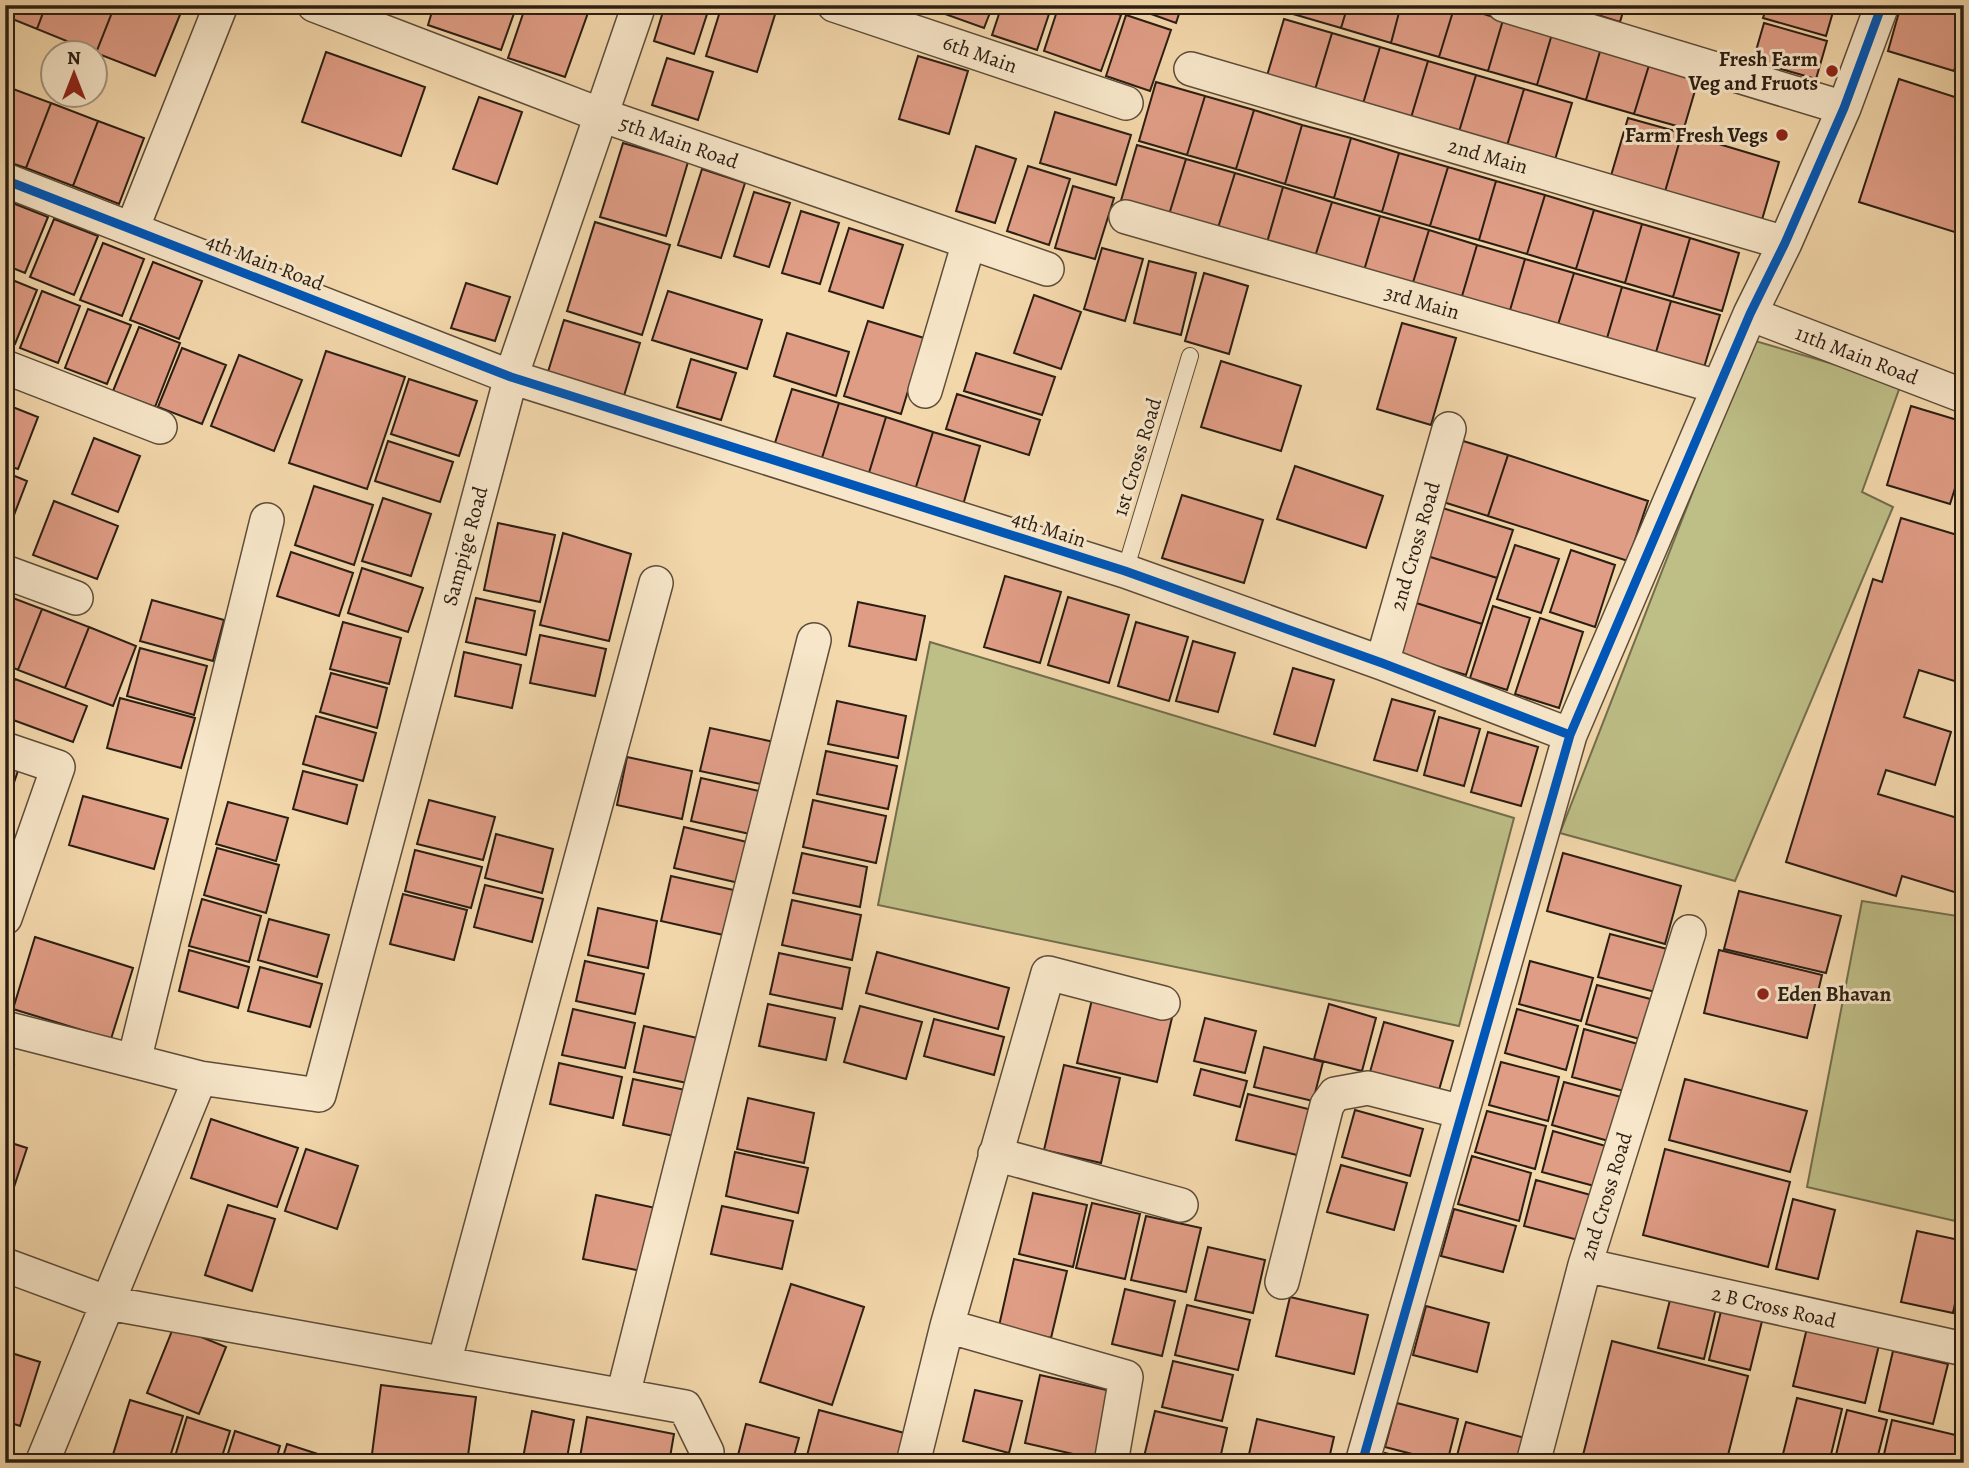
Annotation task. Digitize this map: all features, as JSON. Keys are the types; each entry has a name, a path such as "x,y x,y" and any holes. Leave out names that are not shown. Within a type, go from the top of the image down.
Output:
{"street":[{"path":"132,229 221,5"},
{"name":"5th Main Road","path":"314,5 601,115 1047,269"},
{"name":"Sampige Road","path":"200,1078 319,1095 511,377 639,5"},
{"name":"6th Main","path":"834,5 1126,103"},
{"path":"1504,5 1844,108"},
{"path":"1362,1463 1570,735 1749,314 1786,243 1844,108 1882,5"},
{"name":"2nd Main","path":"1191,69 1786,243"},
{"name":"4th Main Road","path":"5,180 511,377"},
{"name":"3rd Main","path":"1126,217 1718,387"},
{"path":"925,391 969,242"},
{"name":"11th Main Road","path":"1749,314 1964,397"},
{"path":"5,367 160,427"},
{"name":"4th Main","path":"511,377 1125,571 1382,663 1570,735"},
{"name":"2nd Cross Road","path":"1382,663 1449,429"},
{"path":"134,1061 267,520"},
{"path":"5,572 76,598"},
{"path":"444,1363 656,583"},
{"path":"623,1395 814,640"},
{"path":"5,750 58,767 5,918"},
{"name":"2nd Cross Road","path":"1533,1463 1585,1265 1689,932"},
{"path":"913,1463 947,1326 1048,973 1163,1003"},
{"path":"5,1028 200,1078 42,1463"},
{"path":"1282,1282 1327,1105 1335,1094 1368,1088 1462,1112"},
{"path":"995,1154 1181,1205"},
{"path":"5,1265 108,1303 685,1406 707,1452 704,1463"},
{"name":"2 B Cross Road","path":"1585,1265 1964,1349"},
{"path":"947,1326 1126,1377 1113,1463"}],"lane":[{"name":"1st Cross Road","path":"1125,571 1190,356"}],"green space":[{"path":"1752,340 1901,384 1862,492 1893,507 1735,881 1560,833"},
{"path":"930,642 1514,818 1459,1026 878,905"},
{"path":"1862,901 1964,917 1964,1223 1807,1187"}],"building":[{"path":"5,5 46,5 37,29 5,16"},
{"path":"46,5 115,5 102,38 59,38 37,29"},
{"path":"115,5 184,5 155,76 108,58 108,38 102,38"},
{"path":"434,5 517,5 501,50 428,25"},
{"path":"526,5 576,5 589,10 565,77 508,58"},
{"path":"665,5 710,5 694,54 654,41"},
{"path":"722,5 778,5 757,72 706,56"},
{"path":"945,5 993,5 984,28 942,13"},
{"path":"1002,5 1052,5 1037,50 992,35"},
{"path":"1059,5 1094,5 1121,15 1101,71 1044,51"},
{"path":"1126,5 1182,5 1176,23"},
{"path":"1263,5 1295,5 1293,14"},
{"path":"1295,5 1348,5 1341,28 1293,14"},
{"path":"1348,5 1401,5 1391,43 1341,28"},
{"path":"1401,5 1455,5 1439,57 1391,43"},
{"path":"1455,5 1503,20 1488,71 1439,57"},
{"path":"1566,5 1625,5 1620,22"},
{"path":"1767,5 1835,5 1826,36 1763,18"},
{"path":"1901,5 1964,5 1964,39 1954,71 1888,51"},
{"path":"1126,15 1171,30 1150,91 1106,76"},
{"path":"1284,19 1332,33 1314,93 1266,79"},
{"path":"1503,20 1552,34 1537,85 1488,71"},
{"path":"1764,23 1827,41 1816,79 1753,61"},
{"path":"1332,33 1380,47 1362,107 1314,93"},
{"path":"1552,34 1601,48 1586,100 1537,85"},
{"path":"1380,47 1428,61 1410,121 1362,107"},
{"path":"1601,48 1650,62 1634,114 1586,100"},
{"path":"326,52 425,87 401,156 302,122"},
{"path":"918,56 968,71 949,134 899,119"},
{"path":"667,58 713,72 698,120 652,105"},
{"path":"1428,61 1476,75 1458,135 1410,121"},
{"path":"1650,62 1699,77 1684,128 1634,114"},
{"path":"1476,75 1524,89 1506,149 1458,135"},
{"path":"1899,79 1964,100 1964,235 1859,202"},
{"path":"1156,82 1205,96 1187,155 1139,141"},
{"path":"5,86 38,98 38,108 49,108 26,168 5,161"},
{"path":"1524,89 1572,103 1554,163 1506,149"},
{"path":"1205,96 1254,110 1236,169 1187,155"},
{"path":"479,97 522,112 497,184 453,169"},
{"path":"49,108 64,108 98,121 73,186 26,168"},
{"path":"1254,110 1302,125 1285,184 1236,169"},
{"path":"1055,112 1131,135 1116,185 1040,163"},
{"path":"1628,118 1682,133 1664,195 1610,179"},
{"path":"98,121 144,138 119,204 73,186"},
{"path":"1302,125 1351,138 1334,198 1285,184"},
{"path":"1682,133 1779,162 1761,223 1664,195"},
{"path":"1351,138 1399,153 1382,212 1334,198"},
{"path":"623,143 688,162 666,236 600,217"},
{"path":"1137,145 1186,159 1168,218 1120,204"},
{"path":"976,146 1016,159 995,223 956,211"},
{"path":"1399,153 1448,167 1430,226 1382,212"},
{"path":"1186,159 1235,173 1217,231 1168,218"},
{"path":"1028,166 1070,179 1049,245 1007,231"},
{"path":"1448,167 1496,181 1479,240 1430,226"},
{"path":"702,169 745,183 721,258 678,245"},
{"path":"1235,173 1283,187 1266,246 1217,231"},
{"path":"1496,181 1545,195 1527,254 1479,240"},
{"path":"1073,186 1114,198 1095,259 1055,248"},
{"path":"1283,187 1332,202 1314,260 1266,246"},
{"path":"754,192 790,203 769,267 734,256"},
{"path":"1545,195 1594,210 1576,269 1527,254"},
{"path":"5,200 48,217 25,273 5,265"},
{"path":"1332,202 1380,216 1363,274 1314,260"},
{"path":"1594,210 1642,224 1625,283 1576,269"},
{"path":"801,211 839,223 820,284 782,273"},
{"path":"1380,216 1429,230 1411,289 1363,274"},
{"path":"54,219 98,236 74,295 30,277"},
{"path":"595,222 670,245 642,335 567,311"},
{"path":"1642,224 1690,238 1673,297 1625,283"},
{"path":"849,228 903,245 883,308 829,291"},
{"path":"1429,230 1477,245 1460,303 1411,289"},
{"path":"1690,238 1739,253 1722,311 1673,297"},
{"path":"103,243 144,259 122,316 80,300"},
{"path":"1477,245 1525,259 1508,317 1460,303"},
{"path":"1102,248 1143,259 1125,321 1084,309"},
{"path":"1525,259 1574,273 1556,331 1508,317"},
{"path":"1149,261 1196,273 1181,335 1134,323"},
{"path":"153,262 202,281 179,339 130,320"},
{"path":"1204,273 1248,286 1229,354 1185,341"},
{"path":"1574,273 1622,287 1605,345 1556,331"},
{"path":"5,277 37,290 15,344 5,340"},
{"path":"466,283 510,297 495,341 451,328"},
{"path":"1622,287 1671,301 1654,359 1605,345"},
{"path":"42,291 80,306 58,363 20,348"},
{"path":"668,291 762,320 747,369 652,340"},
{"path":"1034,295 1081,312 1061,369 1014,353"},
{"path":"1671,301 1720,315 1702,374 1654,359"},
{"path":"88,309 131,325 107,384 65,368"},
{"path":"564,320 640,343 623,399 547,375"},
{"path":"868,321 924,338 901,414 844,396"},
{"path":"1402,323 1456,338 1431,425 1377,409"},
{"path":"139,327 180,343 155,407 113,391"},
{"path":"787,333 849,352 836,396 774,376"},
{"path":"182,348 226,365 202,424 158,407"},
{"path":"326,351 405,377 367,489 289,463"},
{"path":"976,353 1055,377 1042,415 964,391"},
{"path":"239,355 302,380 274,451 211,426"},
{"path":"691,359 736,373 721,420 677,407"},
{"path":"1221,361 1301,386 1281,451 1201,427"},
{"path":"409,379 477,401 459,456 391,434"},
{"path":"792,389 839,403 821,461 774,446"},
{"path":"957,394 1040,420 1029,455 946,429"},
{"path":"839,403 886,417 868,476 821,461"},
{"path":"5,404 38,417 18,469 5,465"},
{"path":"1911,406 1964,422 1964,460 1950,504 1887,485"},
{"path":"886,417 933,432 915,490 868,476"},
{"path":"933,432 980,446 963,505 915,490"},
{"path":"94,438 140,456 118,512 72,494"},
{"path":"1460,440 1508,455 1488,516 1440,501"},
{"path":"388,441 453,462 440,502 375,481"},
{"path":"1508,455 1648,501 1628,561 1488,516"},
{"path":"1295,466 1383,496 1366,548 1277,519"},
{"path":"5,472 27,481 6,536 5,536"},
{"path":"314,486 373,505 354,565 295,545"},
{"path":"1182,495 1263,520 1244,583 1162,558"},
{"path":"383,498 431,514 411,576 362,561"},
{"path":"54,501 118,526 97,579 33,555"},
{"path":"1436,506 1513,530 1497,578 1421,554"},
{"path":"1901,518 1964,537 1964,684 1919,670 1904,717 1951,732 1935,785 1886,770 1878,794 1964,820 1964,895 1902,876 1896,896 1786,862 1873,579 1882,582"},
{"path":"498,523 555,535 540,602 484,590"},
{"path":"563,533 631,554 609,641 540,625"},
{"path":"1515,545 1559,559 1541,613 1497,599"},
{"path":"1571,550 1615,565 1595,627 1550,612"},
{"path":"291,552 353,573 339,616 277,596"},
{"path":"1421,554 1497,578 1482,624 1407,600"},
{"path":"362,568 423,588 408,632 348,613"},
{"path":"1005,576 1061,592 1040,663 984,647"},
{"path":"5,595 42,609 18,670 5,664"},
{"path":"1068,597 1129,615 1109,683 1048,665"},
{"path":"476,598 535,611 526,655 466,642"},
{"path":"152,600 224,620 213,661 140,641"},
{"path":"1407,600 1482,624 1466,675 1390,652"},
{"path":"858,602 925,616 916,660 849,646"},
{"path":"1493,606 1530,618 1507,690 1470,678"},
{"path":"42,609 89,627 65,688 18,670"},
{"path":"1540,618 1583,632 1559,708 1515,694"},
{"path":"343,622 401,638 389,684 330,669"},
{"path":"1136,622 1188,637 1169,701 1118,686"},
{"path":"89,627 136,646 113,706 65,688"},
{"path":"540,635 606,649 595,696 530,683"},
{"path":"1193,641 1235,653 1218,712 1176,701"},
{"path":"140,648 207,666 194,715 127,696"},
{"path":"464,652 521,665 512,708 455,696"},
{"path":"1293,668 1334,680 1315,746 1274,734"},
{"path":"331,673 387,688 377,728 320,712"},
{"path":"15,679 87,706 73,742 5,717 5,703"},
{"path":"120,698 195,718 181,768 107,748"},
{"path":"1392,699 1435,711 1417,771 1374,760"},
{"path":"837,701 906,716 898,758 828,744"},
{"path":"316,716 376,733 363,781 303,764"},
{"path":"1439,717 1480,729 1464,786 1424,775"},
{"path":"710,728 774,742 765,785 700,771"},
{"path":"1488,732 1538,747 1521,806 1471,792"},
{"path":"826,751 897,766 888,809 817,794"},
{"path":"627,757 692,771 682,819 617,805"},
{"path":"5,760 20,765 5,809"},
{"path":"303,771 357,785 347,824 293,809"},
{"path":"701,778 759,791 750,834 691,821"},
{"path":"83,796 168,819 154,869 69,845"},
{"path":"429,800 495,817 483,860 417,844"},
{"path":"813,800 886,816 876,863 803,847"},
{"path":"228,802 288,818 276,861 216,844"},
{"path":"684,827 747,842 739,883 674,868"},
{"path":"496,834 553,849 542,893 485,878"},
{"path":"217,848 279,865 266,913 204,895"},
{"path":"415,850 482,867 471,908 405,891"},
{"path":"802,853 867,867 860,907 793,893"},
{"path":"1563,853 1681,886 1665,944 1547,911"},
{"path":"671,876 738,891 728,936 661,921"},
{"path":"485,885 543,899 532,942 474,927"},
{"path":"1739,891 1841,916 1826,973 1724,949"},
{"path":"403,894 467,910 454,960 390,944"},
{"path":"202,899 261,916 249,962 189,946"},
{"path":"792,900 861,915 852,960 782,945"},
{"path":"598,908 657,921 648,968 588,955"},
{"path":"269,919 329,935 317,977 258,960"},
{"path":"1610,934 1671,950 1659,993 1598,977"},
{"path":"35,937 133,968 111,1039 13,1009"},
{"path":"189,950 249,967 238,1008 179,991"},
{"name":"Eden Bhavan","path":"1719,950 1822,975 1807,1038 1704,1013"},
{"path":"877,952 1009,988 998,1029 866,993"},
{"path":"779,953 850,968 842,1009 770,994"},
{"path":"585,961 644,974 635,1014 576,1001"},
{"path":"1530,961 1593,978 1581,1021 1519,1004"},
{"path":"260,967 322,984 310,1027 248,1011"},
{"path":"1597,985 1658,1001 1647,1041 1586,1024"},
{"path":"1094,991 1174,1009 1157,1082 1077,1063"},
{"path":"768,1004 835,1018 826,1060 759,1046"},
{"path":"1329,1004 1376,1018 1362,1071 1314,1059"},
{"path":"860,1006 922,1022 906,1079 844,1062"},
{"path":"573,1009 635,1023 625,1068 562,1055"},
{"path":"1517,1009 1578,1026 1566,1070 1505,1053"},
{"path":"1205,1018 1256,1031 1245,1073 1194,1061"},
{"path":"934,1019 1004,1037 994,1075 924,1056"},
{"path":"1384,1022 1453,1041 1439,1090 1370,1072"},
{"path":"644,1026 702,1039 692,1084 634,1072"},
{"path":"1584,1029 1645,1046 1631,1093 1572,1077"},
{"path":"1264,1047 1323,1062 1313,1101 1254,1087"},
{"path":"5,1062 14,1065 5,1092"},
{"path":"1501,1062 1559,1077 1548,1121 1489,1105"},
{"path":"559,1063 622,1077 613,1118 550,1104"},
{"path":"1064,1065 1120,1078 1101,1163 1044,1150"},
{"path":"1201,1069 1247,1081 1240,1107 1194,1095"},
{"path":"633,1079 690,1091 679,1137 623,1125"},
{"path":"1685,1079 1807,1111 1790,1172 1669,1140"},
{"path":"1564,1082 1625,1098 1612,1142 1552,1125"},
{"path":"1248,1094 1312,1110 1301,1156 1236,1140"},
{"path":"748,1098 814,1113 804,1163 737,1149"},
{"path":"1355,1110 1423,1129 1410,1176 1342,1157"},
{"path":"1487,1111 1546,1126 1535,1169 1475,1152"},
{"path":"211,1119 298,1148 277,1207 191,1178"},
{"path":"1553,1131 1609,1147 1598,1187 1542,1172"},
{"path":"5,1141 27,1148 5,1214"},
{"path":"306,1149 358,1166 337,1229 285,1211"},
{"path":"1665,1149 1790,1182 1768,1267 1643,1235"},
{"path":"735,1152 808,1168 798,1213 726,1196"},
{"path":"1472,1156 1531,1173 1519,1221 1458,1204"},
{"path":"1341,1165 1407,1183 1394,1230 1327,1212"},
{"path":"1536,1180 1598,1197 1586,1242 1524,1226"},
{"path":"1033,1193 1087,1205 1073,1267 1019,1254"},
{"path":"596,1195 660,1209 646,1272 583,1259"},
{"path":"1793,1199 1835,1210 1818,1279 1776,1269"},
{"path":"1092,1203 1140,1214 1125,1279 1076,1268"},
{"path":"228,1205 275,1219 252,1291 205,1275"},
{"path":"722,1206 793,1221 782,1269 711,1254"},
{"path":"1454,1209 1516,1226 1503,1272 1441,1256"},
{"path":"1146,1216 1201,1228 1186,1292 1131,1280"},
{"path":"1917,1231 1964,1241 1964,1263 1953,1313 1901,1302"},
{"path":"1208,1247 1265,1260 1253,1313 1195,1300"},
{"path":"1014,1259 1067,1271 1051,1338 999,1326"},
{"path":"5,1277 16,1280 5,1316"},
{"path":"791,1284 864,1307 832,1405 760,1382"},
{"path":"1673,1288 1718,1300 1704,1359 1658,1348"},
{"path":"1125,1289 1175,1301 1162,1356 1112,1344"},
{"path":"1290,1297 1368,1315 1354,1374 1276,1356"},
{"path":"1723,1303 1764,1313 1750,1370 1709,1360"},
{"path":"1187,1305 1250,1320 1238,1370 1175,1355"},
{"path":"1426,1306 1489,1323 1477,1372 1413,1355"},
{"path":"174,1326 226,1347 199,1414 147,1393"},
{"path":"1807,1328 1879,1345 1865,1403 1793,1386"},
{"path":"1612,1341 1748,1376 1726,1463 1581,1463"},
{"path":"5,1351 40,1362 20,1426 5,1421"},
{"path":"1893,1351 1948,1364 1933,1424 1879,1411"},
{"path":"1173,1361 1233,1375 1222,1421 1162,1407"},
{"path":"1040,1375 1111,1391 1095,1459 1025,1443"},
{"path":"381,1385 476,1397 467,1463 437,1463 372,1454"},
{"path":"975,1390 1022,1401 1009,1453 963,1441"},
{"path":"1797,1398 1842,1409 1829,1463 1802,1463 1782,1458"},
{"path":"130,1400 183,1416 168,1463 111,1461"},
{"path":"1397,1403 1458,1419 1447,1463 1385,1447"},
{"path":"819,1410 908,1434 900,1463 805,1463"},
{"path":"1847,1410 1887,1420 1876,1463 1834,1463"},
{"path":"532,1411 574,1420 566,1463 522,1463"},
{"path":"1155,1411 1227,1428 1219,1463 1143,1461"},
{"path":"187,1417 230,1431 220,1463 173,1463"},
{"path":"587,1417 674,1434 669,1463 579,1463"},
{"path":"1257,1419 1334,1437 1328,1463 1247,1463"},
{"path":"1892,1420 1964,1437 1964,1463 1882,1463"},
{"path":"1466,1422 1525,1438 1519,1463 1455,1463"},
{"path":"746,1424 799,1438 792,1463 736,1463"},
{"path":"235,1431 280,1446 275,1463 225,1463"},
{"path":"287,1444 333,1459 332,1463 281,1463"},
{"path":"1385,1453 1424,1463 1382,1463"},
{"path":"340,1454 368,1463 337,1463"}],"cycle path":[{"path":"1362,1463 1570,735 1750,314 1785,243 1844,108 1882,5"},
{"path":"5,180 511,377 1125,571 1382,663 1570,735"}],"place":[{"name":"Fresh Farm Veg and Fruots","path":"1832,71"},
{"name":"Farm Fresh Vegs","path":"1782,135"},
{"name":"Eden Bhavan","path":"1763,994"}]}
